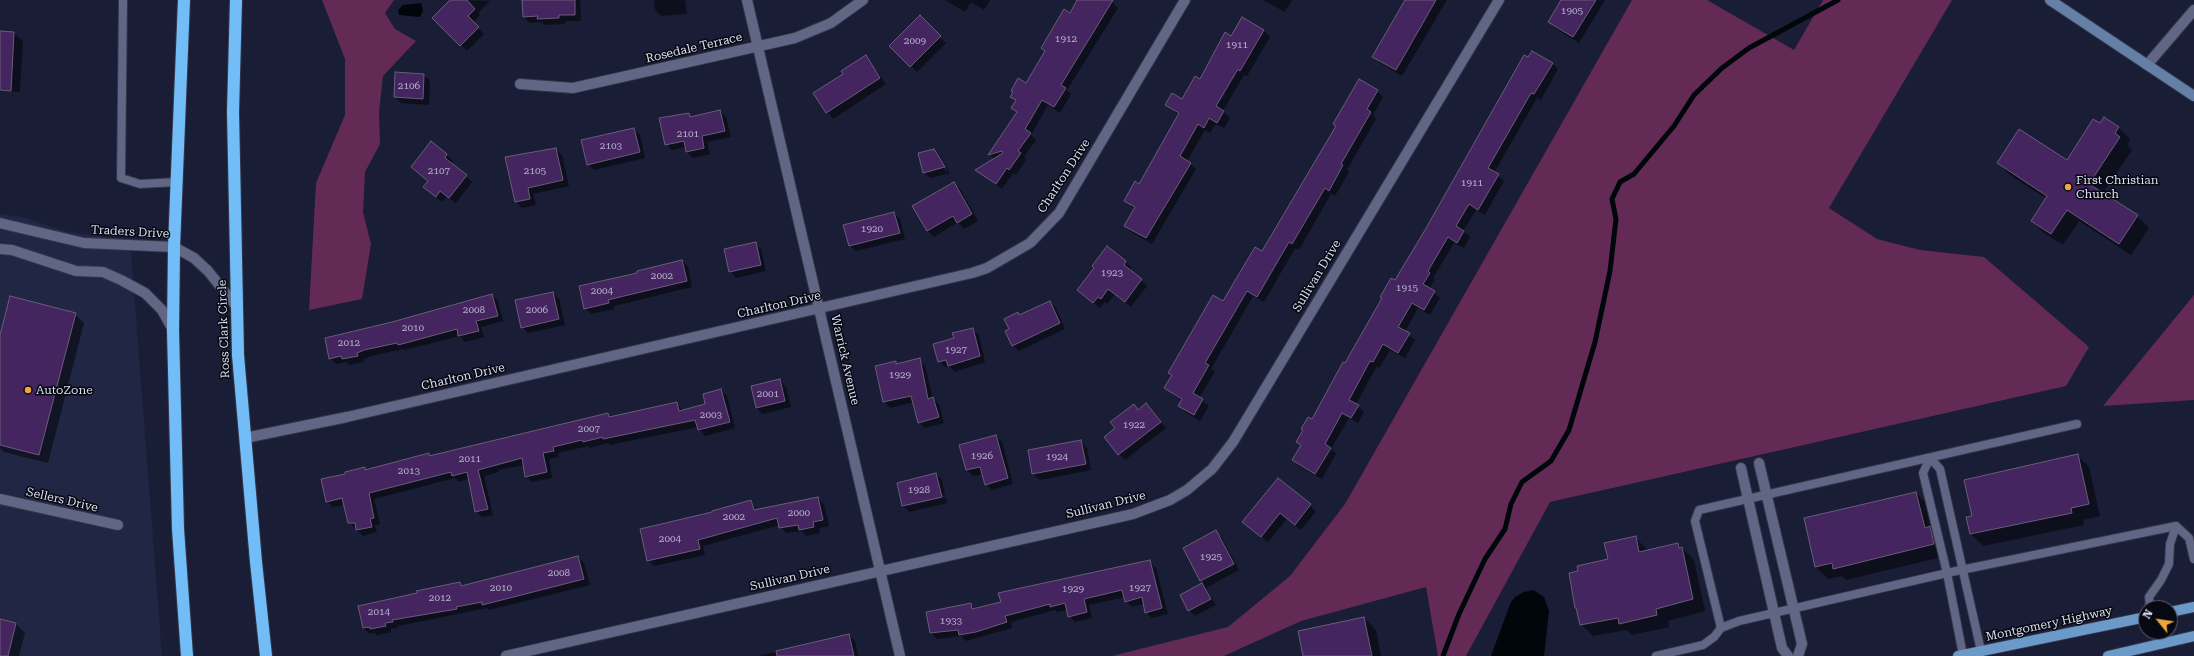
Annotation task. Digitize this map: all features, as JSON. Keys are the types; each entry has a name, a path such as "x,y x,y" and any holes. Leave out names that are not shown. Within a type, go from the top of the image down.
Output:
{"highway":[{"path":"184,0 174,247 173,332 178,529 187,656"},
{"name":"Ross Clark Circle","path":"236,0 233,112 238,355 266,656"}],"main road":[{"path":"2178,610 2194,606"},
{"name":"Montgomery Highway","path":"1961,656 2138,619"},
{"path":"2108,656 2194,636"}],"street":[{"name":"Warrick Avenue","path":"747,0 900,656"},
{"name":"Rosedale Terrace","path":"520,84 573,88 759,47 814,32 847,13 863,0"},
{"name":"Charlton Drive","path":"245,438 347,417 820,309 972,273 1002,261 1030,243 1045,229 1066,201 1185,0"},
{"name":"Sullivan Drive","path":"506,656 1133,514 1170,500 1187,490 1208,472 1233,442 1499,0"},
{"path":"2050,0 2194,96"},
{"path":"2147,65 2194,10"},
{"name":"Traders Drive","path":"0,223 84,243 174,247 194,258 208,271 236,306"},
{"path":"0,249 12,250 76,271 103,272 121,280 145,293 162,310 173,332"},
{"path":"1759,463 1795,609 1802,644 1798,656"},
{"path":"1741,468 1773,612 1782,648 1788,656"},
{"name":"Sellers Drive","path":"0,499 118,525"}],"lane":[{"path":"123,0 121,178 140,184 177,182"},
{"path":"1720,628 1695,520 1696,514 1699,510 2077,424"},
{"path":"1930,458 1940,470 1981,651"},
{"path":"1930,458 1923,473 1947,573 1961,656"},
{"path":"1656,656 1703,645 1714,637 1720,628 1773,612 1795,609 1947,573 2176,526"},
{"path":"2176,526 2189,538 2194,559"},
{"path":"2149,600 2149,597 2161,580 2169,564 2170,544 2176,526"}],"shaded area":[{"path":"322,0 394,0 385,13 395,29 416,41 383,76 379,112 380,144 365,172 363,212 371,244 362,299 309,310 316,183 345,115 345,59"},
{"path":"1632,0 1707,0 1794,50 1823,0 1952,0 1829,208 1877,239 1920,250 1984,257 2089,347 2066,386 1550,502 1466,656 1438,656 1426,587 1301,621 1224,656 1112,656 1228,627 1290,576 1345,504"},
{"path":"421,3 423,11 420,17 399,15 398,10 403,5"},
{"path":"0,214 22,217 68,232 130,240 162,656 0,656"},
{"path":"2194,295 2194,400 2103,406"},
{"path":"1533,590 1544,597 1549,611 1544,656 1491,656 1510,604 1515,597 1524,592"}],"building":[{"path":"450,0 467,0 475,9 468,16 479,27 460,46 432,18"},
{"path":"522,0 575,0 575,15 559,15 559,18 537,19 538,16 523,17"},
{"path":"1077,0 1113,0 1061,85 1066,88 1054,107 1042,100 1025,129 1031,133 1018,151 1021,153 1009,170 1007,168 996,184 975,170 1003,153 1002,151 988,155 1017,112 1011,108 1016,100 1010,97 1013,92 1011,91 1018,78 1026,83 1045,51 1041,48 1064,9 1070,13"},
{"path":"1405,0 1436,0 1396,70 1372,57"},
{"path":"1561,0 1596,0 1573,37 1548,22"},
{"path":"920,15 941,36 910,67 889,46"},
{"path":"1242,17 1264,30 1240,71 1238,69 1216,106 1224,111 1217,123 1209,118 1204,128 1198,124 1180,156 1191,163 1146,238 1124,226 1135,207 1124,201 1135,181 1139,184 1179,113 1165,105 1172,93 1182,99 1195,76 1200,79 1225,32 1231,36"},
{"path":"0,31 14,32 11,91 0,90"},
{"path":"1532,51 1553,63 1534,94 1531,93 1488,168 1499,174 1478,210 1469,204 1456,226 1464,231 1457,243 1448,237 1428,271 1430,273 1423,284 1435,291 1424,310 1412,303 1398,327 1410,333 1398,353 1383,344 1373,362 1370,361 1349,400 1359,405 1351,418 1342,413 1325,444 1331,448 1315,474 1292,460 1301,445 1296,442 1303,430 1301,429 1308,417 1312,419 1343,362 1345,363 1382,298 1380,297 1391,278 1395,280 1425,230 1524,55 1528,57"},
{"path":"866,55 880,78 826,113 813,93 843,74 841,71"},
{"path":"395,72 424,74 423,99 394,97"},
{"path":"1359,79 1378,90 1367,109 1371,112 1341,164 1343,165 1329,191 1325,188 1292,244 1289,242 1257,297 1247,291 1205,363 1209,365 1193,393 1203,399 1194,415 1178,406 1182,399 1164,388 1172,375 1168,373 1213,295 1223,301 1255,247 1262,251 1336,126 1333,124"},
{"path":"720,110 725,131 702,136 704,148 686,152 684,141 665,145 659,118 689,113 690,117"},
{"path":"2104,117 2119,127 2115,133 2120,137 2089,184 2138,215 2119,244 2067,210 2051,234 2031,221 2047,196 1997,163 2019,129 2067,160 2093,119 2100,123"},
{"path":"634,128 640,152 587,165 581,140"},
{"path":"431,141 447,154 445,158 467,175 449,198 440,191 436,197 423,187 428,181 411,167"},
{"path":"556,148 563,180 528,188 530,199 515,202 505,157"},
{"path":"934,149 945,167 923,173 918,153"},
{"path":"954,182 972,214 957,223 953,216 927,231 912,206"},
{"path":"894,212 900,233 849,246 843,225"},
{"path":"756,242 761,265 729,272 724,249"},
{"path":"1107,246 1126,261 1124,265 1142,279 1125,302 1108,289 1101,299 1098,297 1093,303 1077,290 1094,268 1092,266"},
{"path":"682,260 687,281 608,300 609,303 584,309 579,286 637,273 637,271"},
{"path":"553,292 559,319 521,328 515,300"},
{"path":"492,294 498,316 476,321 479,331 458,336 457,329 398,345 397,343 364,350 357,353 358,356 342,359 341,356 329,359 325,338 392,322"},
{"name":"AutoZone","path":"10,296 76,313 39,455 0,445 0,335"},
{"path":"1050,301 1060,323 1012,346 1005,331 1009,329 1004,319 1018,312 1019,315"},
{"path":"973,328 980,356 948,366 946,360 938,362 933,344 954,338 952,333"},
{"path":"920,358 928,399 933,397 939,417 918,423 911,396 883,402 875,366 896,361 896,364"},
{"path":"780,379 785,401 756,408 751,386"},
{"path":"721,389 730,422 698,430 695,420 603,439 603,437 583,442 582,440 553,447 554,451 543,453 547,472 525,477 522,458 478,470 488,509 475,512 467,472 452,476 451,472 369,493 374,518 370,519 372,527 356,530 355,523 348,523 342,498 326,502 321,479 345,474 345,472 365,467 365,470 429,453 429,456 608,413 609,417 677,402 679,411 705,404 703,394"},
{"path":"1146,403 1161,422 1118,455 1104,437 1115,428 1110,422 1134,404 1138,410"},
{"path":"996,435 1008,478 985,485 980,467 966,470 959,445"},
{"path":"1081,440 1086,464 1032,474 1028,450"},
{"path":"2078,454 2089,504 2071,508 2072,513 1970,534 1966,517 1972,516 1964,480"},
{"path":"936,473 942,497 902,506 897,483"},
{"path":"1278,478 1311,504 1295,525 1280,513 1261,537 1242,522"},
{"path":"1916,492 1925,528 1930,526 1934,544 1833,569 1832,563 1815,567 1804,518"},
{"path":"818,497 823,520 813,522 814,527 799,530 798,525 779,528 777,518 698,540 700,549 647,561 640,529 712,512 751,500 754,510"},
{"path":"1216,530 1234,564 1200,581 1183,548"},
{"path":"1636,536 1639,552 1678,543 1679,548 1682,547 1693,599 1656,609 1657,615 1619,624 1618,618 1580,625 1575,608 1569,573 1578,571 1577,566 1608,559 1604,543"},
{"path":"578,556 584,579 482,605 482,602 456,607 457,609 392,620 393,622 385,623 386,626 370,629 370,627 363,628 358,606 417,593 416,591 460,582 461,586"},
{"path":"1150,560 1162,608 1145,613 1142,597 1125,602 1122,590 1084,599 1087,612 1068,617 1065,603 1050,607 1050,604 1005,616 1007,622 976,632 959,635 958,630 930,633 926,612 971,603 972,609 1001,602 998,593"},
{"path":"1202,583 1211,599 1188,611 1180,595"},
{"path":"1364,617 1372,656 1303,656 1298,631"},
{"path":"0,619 16,623 8,656 0,656"},
{"path":"849,634 854,656 777,656 776,651"}],"waterway":[{"path":"1443,656 1459,614 1485,559 1505,529 1511,504 1522,482 1551,461 1569,430 1595,342 1610,271 1616,219 1612,199 1620,182 1634,174 1674,126 1694,95 1722,68 1749,48 1838,0"}],"place":[{"name":"First Christian Church","path":"2068,187"},
{"name":"AutoZone","path":"28,390"}]}
